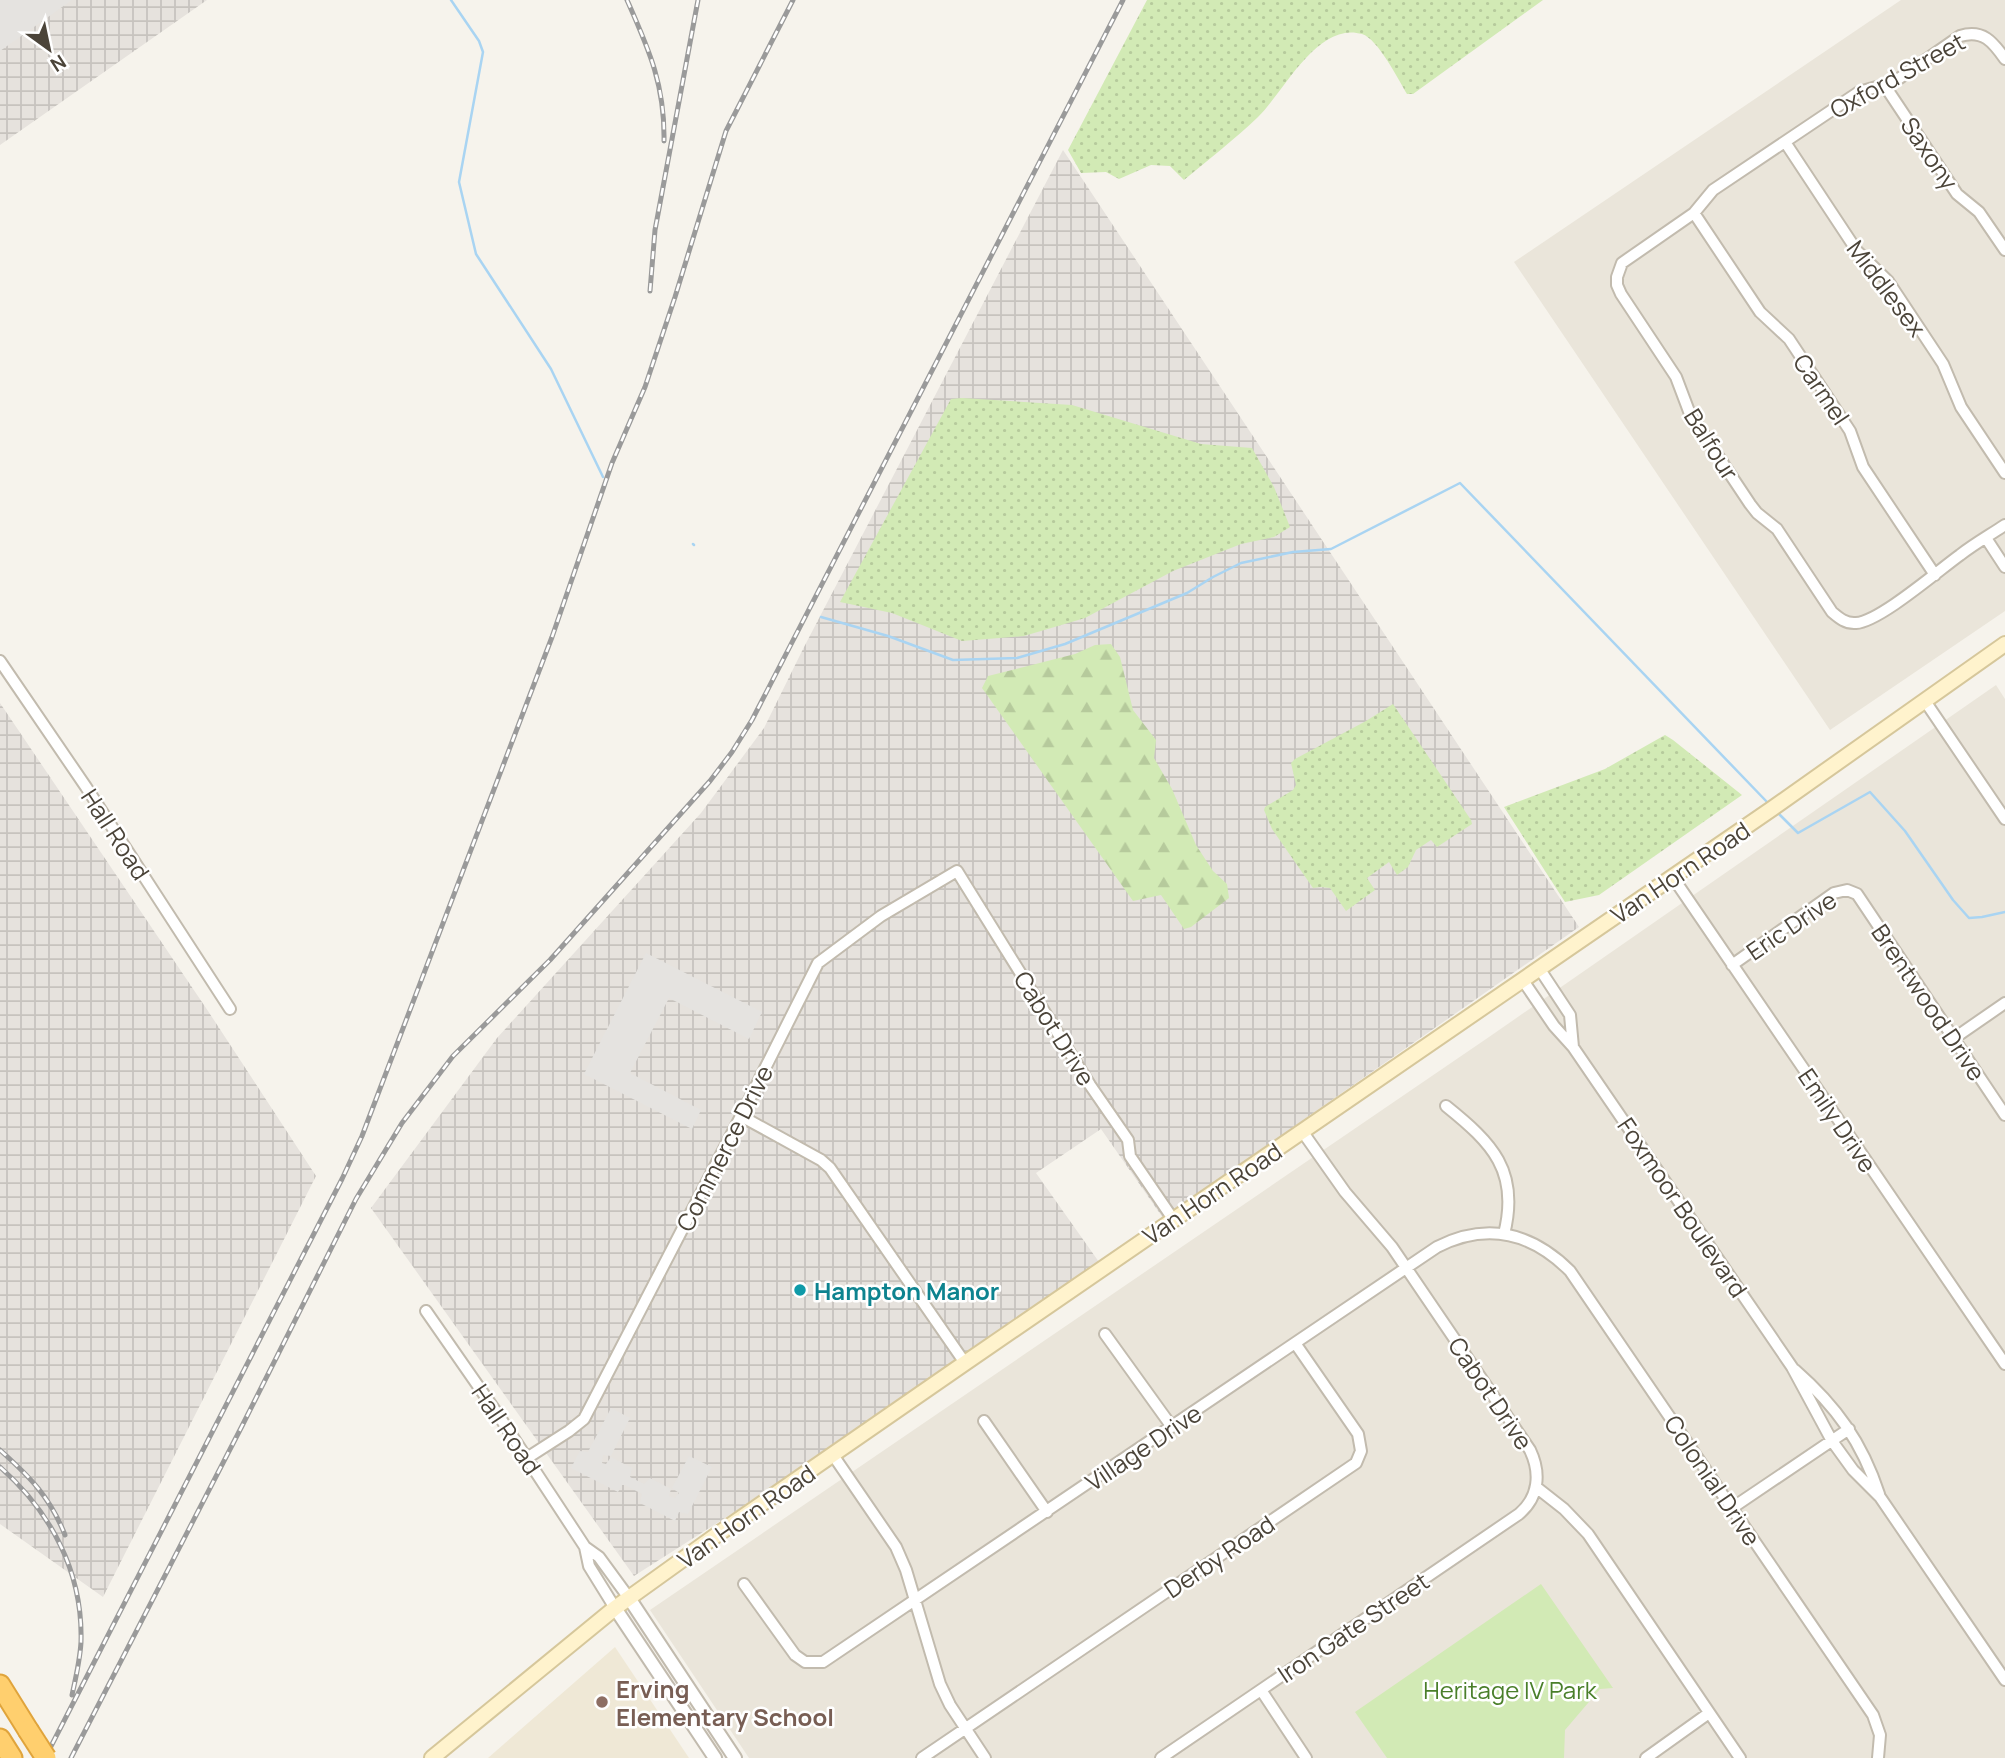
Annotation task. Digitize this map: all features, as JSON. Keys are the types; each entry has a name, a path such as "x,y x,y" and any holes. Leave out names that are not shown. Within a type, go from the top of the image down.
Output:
{"highway":[{"path":"0,1685 46,1758"},
{"path":"0,1739 12,1758"}],"main road":[{"name":"Van Horn Road","path":"432,1758 629,1598 965,1363 1773,808 2005,644"}],"street":[{"name":"Oxford Street","path":"1785,142 1859,92 1894,82 1960,36 1975,33 1987,37 2005,59"},
{"name":"Saxony","path":"1885,86 1956,194 1979,212 2005,250"},
{"name":"Balfour","path":"1785,142 1713,190 1694,213 1626,259 1619,271 1618,285 1621,295 1676,377 1690,414 1742,493 1757,513 1777,529 1832,612 1845,622 1869,620 1935,575 1960,554 2004,527"},
{"name":"Middlesex","path":"1785,142 1857,251 1888,281 1923,333 1943,364 1961,407 2005,473"},
{"name":"Carmel","path":"1694,213 1760,312 1783,333 1797,351 1850,431 1863,467 1935,575"},
{"path":"1986,538 2005,567"},
{"name":"Hall Road","path":"0,661 86,787 230,1009"},
{"path":"1925,701 2005,819"},
{"name":"Commerce Drive","path":"527,1458 569,1432 584,1419 818,963 881,916 957,871"},
{"name":"Cabot Drive","path":"957,871 1090,1085 1128,1140 1130,1156 1173,1220"},
{"name":"Emily Drive","path":"1672,876 2003,1358"},
{"name":"Eric Drive","path":"1732,965 1834,893 1851,891"},
{"name":"Brentwood Drive","path":"1851,891 1861,898 2005,1115"},
{"name":"Foxmoor Boulevard","path":"1539,968 1570,1015 1573,1047"},
{"name":"Foxmoor Boulevard","path":"1522,979 1554,1026 1573,1047 1792,1367 1832,1441 1853,1470 1880,1497 2005,1680"},
{"path":"1953,1039 2005,1003"},
{"path":"1446,1106 1476,1130 1495,1154 1502,1168 1509,1194 1504,1234"},
{"path":"741,1116 821,1160 830,1168 965,1363"},
{"name":"Cabot Drive","path":"1302,1131 1345,1192 1382,1233 1531,1450 1537,1469 1536,1487"},
{"name":"Village Drive","path":"744,1584 795,1655 805,1662 823,1662 1437,1247 1456,1238 1480,1233 1504,1234"},
{"name":"Colonial Drive","path":"1504,1234 1540,1246 1570,1270 1873,1716 1880,1735 1880,1757"},
{"name":"Hall Road","path":"426,1311 585,1547 589,1566 715,1758"},
{"path":"1105,1335 1172,1427"},
{"name":"Derby Road","path":"966,1729 1356,1463 1362,1451 1358,1434 1295,1343"},
{"name":"Foxmoor Boulevard","path":"1792,1367 1815,1388 1849,1429 1868,1462 1880,1497"},
{"path":"984,1421 1047,1512"},
{"path":"1732,1508 1849,1429"},
{"path":"833,1455 896,1547 906,1570 940,1684 950,1705 985,1758"},
{"path":"1536,1487 1564,1509 1588,1534 1740,1758"},
{"name":"Iron Gate Street","path":"1161,1758 1519,1514 1529,1505 1536,1487"},
{"name":"Hall Road","path":"585,1547 600,1557 735,1758"},
{"path":"1261,1690 1306,1758"},
{"path":"1646,1758 1709,1713"},
{"path":"922,1758 966,1729"}],"shaded area":[{"path":"0,0 207,0 0,145"},
{"path":"0,0 72,0 0,51"},
{"path":"1901,0 2005,0 2005,611 1830,730 1514,262"},
{"path":"1063,150 1579,927 1163,1218 1101,1129 1036,1173 1099,1262 739,1509 634,1576 371,1208 497,1038 701,813 764,728"},
{"path":"1996,685 2005,699 2005,1758 749,1758 650,1610 1489,1037"},
{"path":"0,703 316,1176 103,1597 0,1524"},
{"path":"646,953 762,1012 749,1039 669,998 630,1073 701,1110 692,1129 584,1074"},
{"path":"611,1408 630,1418 611,1456 603,1455 602,1463 606,1464 611,1457 632,1468 630,1477 644,1484 650,1478 671,1489 669,1496 675,1498 679,1493 672,1488 689,1456 712,1467 688,1514 679,1512 675,1521 640,1503 642,1494 625,1485 622,1485 618,1492 571,1468 580,1451 588,1452"},
{"name":"Erving Elementary School","path":"615,1647 689,1758 488,1758"}],"green space":[{"path":"1147,0 1543,0 1413,94 1407,94 1387,60 1368,37 1346,33 1330,38 1303,61 1258,117 1184,180 1170,166 1151,165 1119,179 1106,172 1081,173 1068,150"},
{"path":"951,399 1072,405 1201,444 1252,448 1274,487 1290,527 1274,537 1241,544 1173,571 1085,618 1024,636 962,641 892,613 840,602"},
{"path":"1111,644 1120,657 1133,710 1156,740 1154,758 1172,789 1196,845 1213,871 1227,884 1229,898 1191,927 1184,929 1161,895 1133,901 982,688 988,676 1075,654 1095,645"},
{"path":"1393,704 1472,824 1437,847 1431,840 1416,850 1408,867 1397,875 1389,862 1367,878 1375,890 1346,911 1330,888 1313,888 1272,829 1264,810 1293,790 1296,785 1291,763 1295,759"},
{"path":"1665,735 1742,795 1599,895 1565,902 1504,807 1605,769"},
{"name":"Heritage IV Park","path":"1541,1584 1613,1688 1600,1689 1565,1730 1564,1758 1387,1758 1355,1712"}],"waterway":[{"path":"451,0 479,41 483,52 459,182 476,254 551,369 603,477"},
{"path":"821,617 888,636 953,660 1017,658 1065,644 1187,593 1241,563 1293,552 1331,549 1460,483 1768,803"},
{"path":"1779,814 1798,833 1870,792 1905,831 1953,900 1969,918 2005,912"}],"railway":[{"path":"627,0 649,52 659,85 664,141"},
{"path":"650,291 655,230 698,0"},
{"path":"45,1758 362,1136 552,637 612,463 645,387 726,131 793,0"},
{"path":"71,1758 356,1199 402,1123 453,1056 550,960 710,781 752,720 1123,0"},
{"path":"0,1450 38,1488 53,1509 65,1535"},
{"path":"0,1467 34,1503 49,1524 70,1568 80,1616 81,1642 72,1695"}],"place":[{"name":"Hampton Manor","path":"800,1290"},
{"name":"Erving Elementary School","path":"602,1702"}]}
